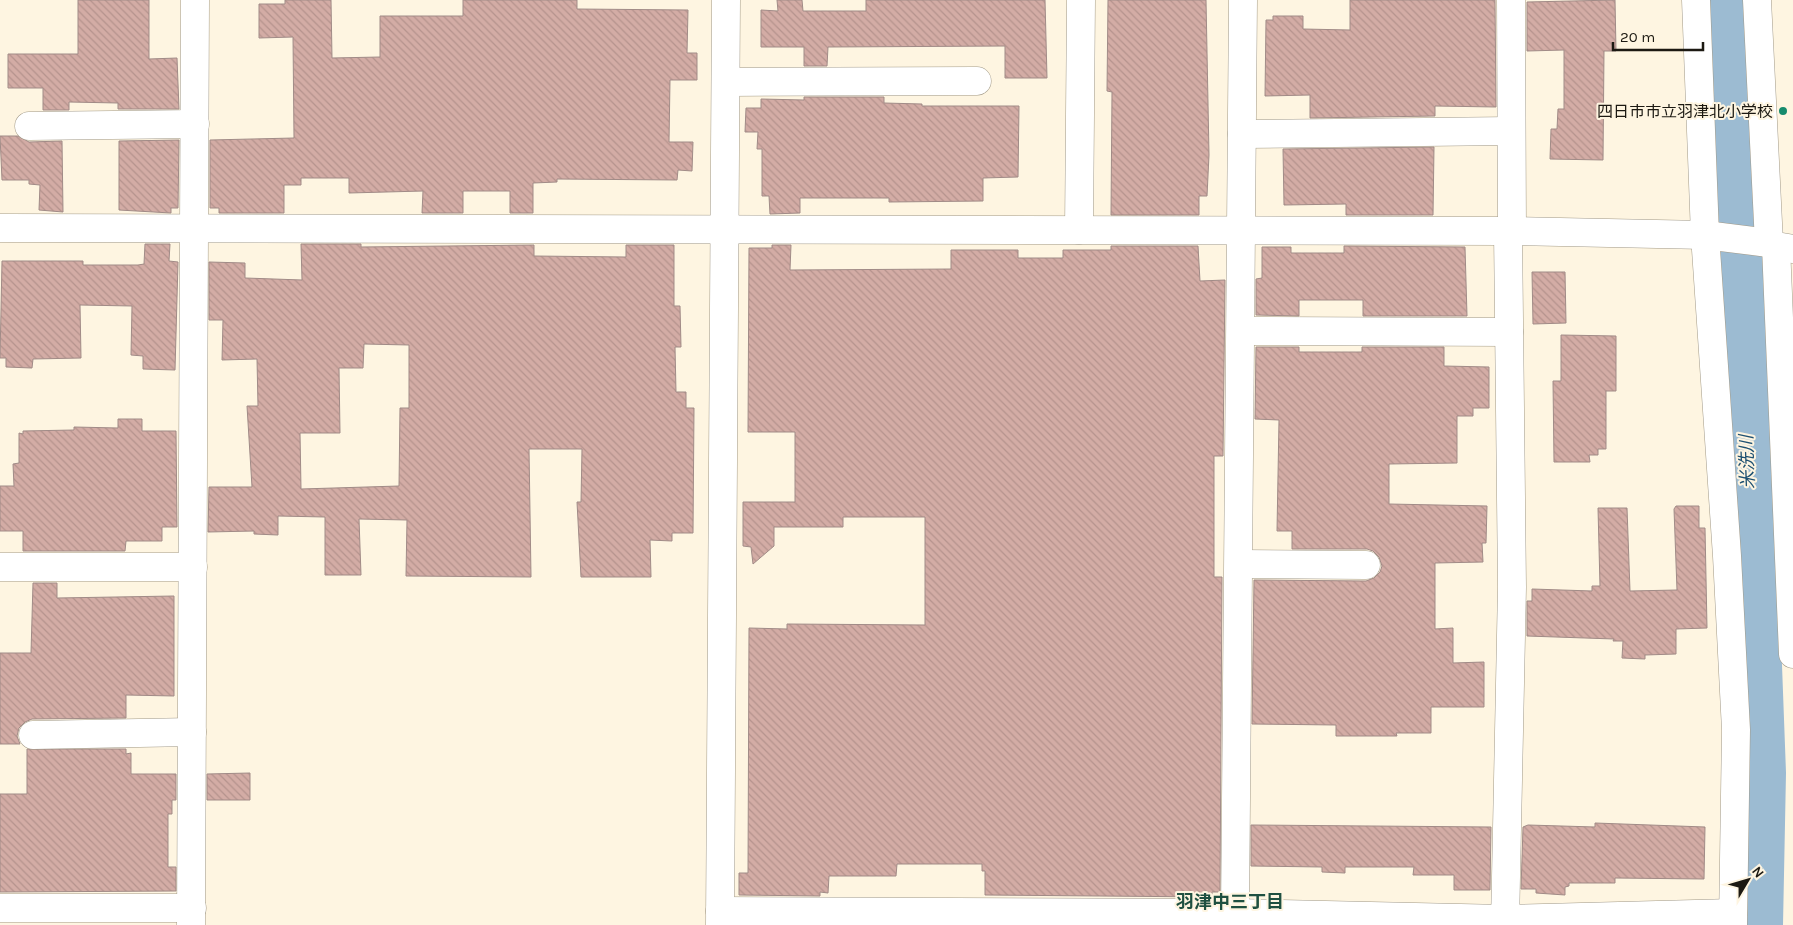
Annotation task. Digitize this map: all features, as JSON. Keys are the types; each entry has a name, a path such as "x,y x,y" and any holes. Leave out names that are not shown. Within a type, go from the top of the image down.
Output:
{"street":[{"path":"0,908 192,917 195,0"},
{"path":"726,0 723,229 720,918 1242,917 1505,922 1733,919 1736,730 1714,236 1696,0"},
{"path":"1078,230 1081,0"},
{"path":"1242,917 1239,564 1243,0"},
{"path":"1505,922 1512,587 1509,332 1510,0"},
{"path":"1757,0 1775,245 1793,654"},
{"path":"726,82 977,81"},
{"path":"29,126 194,124"},
{"path":"1242,134 1511,131"},
{"path":"0,228 194,230 1510,231 1714,236 1775,245"},
{"path":"1241,331 1509,332"},
{"path":"1239,564 1366,565"},
{"path":"0,567 193,568"},
{"path":"33,734 192,732"}],"building":[{"path":"78,0 149,0 149,59 177,58 179,109 118,109 118,103 69,102 69,110 43,110 43,88 8,88 8,54 78,54"},
{"path":"285,0 331,0 332,58 380,57 380,16 463,16 463,0 577,0 577,9 688,10 687,53 697,53 697,80 670,80 669,142 693,142 692,171 678,170 677,180 557,179 557,182 533,183 533,213 510,213 510,191 463,191 463,213 422,213 423,191 349,193 349,178 301,178 301,185 284,185 284,213 219,213 219,208 210,208 210,140 294,138 293,37 259,38 259,4 285,4"},
{"path":"777,0 802,0 803,11 866,11 866,0 1045,0 1047,78 1005,78 1005,46 828,47 827,66 804,66 804,47 761,47 761,10 778,11"},
{"path":"1108,0 1206,0 1209,155 1207,196 1199,196 1199,215 1111,215 1112,92 1107,91"},
{"path":"1350,0 1495,0 1496,107 1435,106 1435,116 1310,118 1310,95 1265,96 1266,20 1273,20 1273,16 1303,16 1303,29 1350,30"},
{"path":"1615,0 1616,51 1604,51 1603,160 1550,159 1551,129 1557,129 1558,109 1564,109 1564,50 1527,51 1527,2"},
{"path":"804,97 884,97 884,103 922,104 922,106 1019,106 1018,177 983,178 983,201 889,202 889,198 800,198 800,213 770,214 769,196 762,196 762,149 757,149 758,132 745,132 746,108 761,108 761,99 804,100"},
{"path":"0,136 18,136 29,142 62,141 63,212 39,210 40,185 29,184 29,180 2,180"},
{"path":"179,140 178,208 171,208 171,213 119,210 119,141"},
{"path":"1434,147 1433,215 1346,215 1346,204 1284,205 1283,149"},
{"path":"145,244 170,244 169,261 178,262 175,370 143,369 143,356 131,355 132,306 80,305 81,358 33,359 32,368 6,367 6,358 0,358 2,261 83,261 83,265 138,265 144,264"},
{"path":"301,244 361,244 361,247 534,245 534,256 626,257 626,245 674,245 674,306 680,306 681,347 675,347 676,392 686,392 686,408 694,408 693,533 672,533 672,541 650,540 651,577 581,577 577,502 581,502 582,449 529,449 531,577 406,576 407,520 359,519 361,575 325,575 325,517 278,516 278,535 254,534 254,531 208,532 209,487 252,487 247,406 258,406 257,359 222,360 223,320 209,320 209,262 245,263 245,278 302,280","holes":["364,344 409,345 409,408 400,408 399,486 301,489 300,433 340,433 339,368 363,368"]},
{"path":"772,245 791,245 790,270 951,269 951,250 1018,250 1018,258 1063,258 1063,250 1111,250 1111,246 1198,246 1200,281 1225,280 1223,456 1214,456 1214,577 1222,577 1220,892 1212,892 1212,897 985,895 985,871 982,871 982,864 897,864 896,876 829,876 828,893 820,892 820,896 739,895 739,873 748,873 749,628 787,629 787,624 925,625 925,517 843,517 843,527 774,527 774,546 753,564 751,547 743,546 743,502 795,502 795,432 748,432 749,248 772,248"},
{"path":"1344,246 1465,247 1467,316 1363,316 1363,300 1299,300 1299,316 1256,315 1256,279 1262,278 1262,247 1291,247 1291,253 1344,253"},
{"path":"1532,272 1565,272 1566,323 1533,324"},
{"path":"1561,335 1616,336 1616,391 1606,391 1606,449 1598,449 1598,455 1589,455 1590,462 1554,462 1553,381 1561,381"},
{"path":"1256,347 1299,347 1299,352 1362,352 1362,347 1444,347 1444,366 1489,367 1489,408 1473,408 1473,416 1457,416 1457,463 1389,464 1389,504 1487,506 1486,543 1482,543 1483,562 1435,563 1435,629 1453,628 1453,663 1484,662 1484,707 1431,707 1431,733 1396,733 1397,736 1336,736 1336,725 1252,724 1254,580 1366,581 1374,578 1380,572 1382,566 1379,557 1373,551 1367,549 1292,549 1292,531 1277,531 1279,420 1255,419"},
{"path":"118,419 142,419 142,431 176,431 177,527 162,527 162,541 126,541 125,551 23,551 23,531 0,531 0,486 14,486 13,464 19,463 19,433 23,434 23,431 74,430 74,427 118,428"},
{"path":"1676,506 1699,506 1699,528 1705,528 1707,628 1676,629 1676,654 1645,655 1645,659 1622,658 1623,641 1613,641 1614,639 1527,636 1527,601 1532,601 1532,589 1592,591 1592,586 1600,586 1598,508 1627,508 1630,591 1677,590 1674,509"},
{"path":"33,583 57,583 57,598 174,596 174,696 126,695 126,718 32,719 25,722 19,728 17,736 20,744 0,744 0,653 31,653"},
{"path":"27,749 126,749 126,754 131,753 131,774 176,774 176,800 172,800 172,814 168,814 168,867 176,867 176,891 0,892 0,794 27,794"},
{"path":"250,773 250,800 207,800 207,774"},
{"path":"1595,823 1705,827 1704,879 1615,878 1615,883 1569,883 1569,886 1565,887 1565,895 1536,893 1536,889 1521,889 1523,827 1528,825 1595,827"},
{"path":"1251,825 1491,827 1490,890 1454,890 1454,875 1413,875 1414,867 1345,867 1345,873 1322,872 1322,867 1251,866"}],"waterway":[{"name":"米洗川","path":"1719,0 1741,289 1759,773 1756,925"}],"place":[{"name":"四日市市立羽津北小学校","path":"1783,111"}],"district":[{"name":"羽津中三丁目","path":"1230,902"}]}
